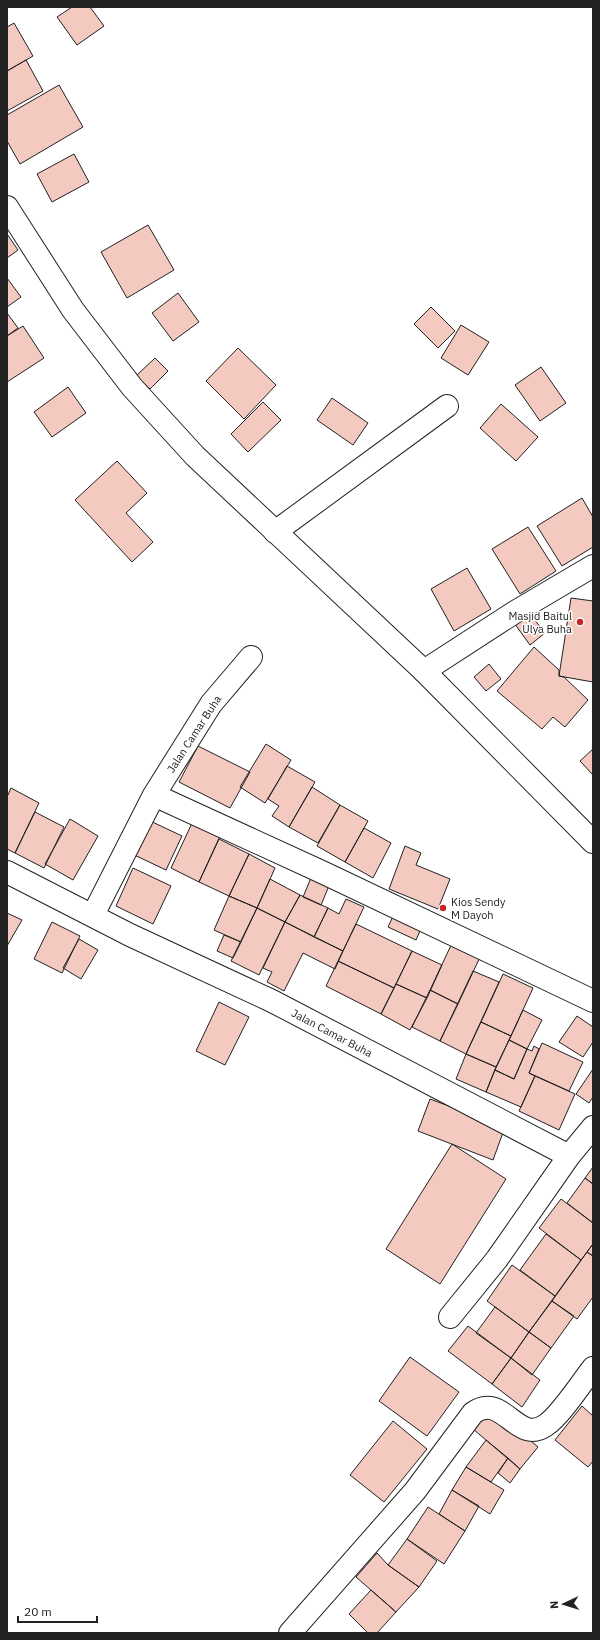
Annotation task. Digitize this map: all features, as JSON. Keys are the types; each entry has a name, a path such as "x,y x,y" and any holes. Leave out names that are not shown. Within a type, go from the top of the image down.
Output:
{"main road":[{"path":"7,207 73,310 132,387 195,456 424,671 593,842"},
{"path":"275,532 447,406"},
{"path":"424,671 515,612 593,566"},
{"name":"Jalan Camar Buha","path":"93,916 154,795 211,704 251,657"},
{"path":"154,795 324,873 593,1001"},
{"name":"Jalan Camar Buha","path":"7,872 93,916 272,1001 569,1156"},
{"path":"450,1317 497,1259 569,1156 593,1127"},
{"path":"290,1633 416,1491 473,1413 481,1408 493,1407 526,1430 538,1429 552,1420 593,1368"}],"building":[{"path":"72,7 90,7 104,26 77,45 57,17"},
{"path":"14,23 33,56 7,71 7,27"},
{"path":"26,60 43,91 7,111 7,71"},
{"path":"59,85 83,127 20,164 7,141 7,115"},
{"path":"74,154 89,182 52,202 37,174"},
{"path":"148,225 174,270 127,298 101,252"},
{"path":"7,234 18,250 7,258"},
{"path":"7,278 21,297 7,307"},
{"path":"178,293 199,322 173,341 152,313"},
{"path":"431,307 455,331 438,348 414,324"},
{"path":"7,313 18,328 7,336"},
{"path":"461,325 489,342 468,375 441,358"},
{"path":"23,326 44,358 7,382 7,336"},
{"path":"238,348 276,385 244,419 206,381"},
{"path":"155,358 168,371 150,389 136,376"},
{"path":"541,367 566,403 540,421 515,385"},
{"path":"68,387 86,413 52,437 34,412"},
{"path":"332,398 368,423 353,445 317,420"},
{"path":"263,402 281,420 248,452 231,434"},
{"path":"501,404 538,437 516,461 480,428"},
{"path":"117,461 147,493 126,513 153,542 132,562 75,500"},
{"path":"582,498 593,517 593,547 562,566 537,526"},
{"path":"528,527 556,571 520,594 492,549"},
{"path":"467,568 491,609 454,631 431,589"},
{"name":"Masjid Baitul Ulya Buha","path":"571,598 593,601 593,682 559,676"},
{"path":"526,609 545,633 530,645 512,620"},
{"path":"534,647 559,670 559,676 564,677 588,700 565,727 553,717 542,729 497,691"},
{"path":"489,664 501,679 486,691 474,677"},
{"path":"266,744 291,760 265,803 240,787"},
{"path":"198,746 250,772 230,808 179,782"},
{"path":"593,749 593,775 580,761"},
{"path":"287,766 315,782 289,827 272,816 279,806 268,799"},
{"path":"312,787 340,805 318,843 289,827"},
{"path":"11,788 39,803 15,853 7,849 7,797"},
{"path":"340,805 368,821 345,862 317,846"},
{"path":"35,812 64,827 44,868 15,853"},
{"path":"144,818 182,836 166,870 128,852"},
{"path":"70,819 98,836 73,880 45,864"},
{"path":"193,821 221,834 199,882 171,868"},
{"path":"364,828 391,843 373,878 345,862"},
{"path":"219,839 249,854 229,896 199,882"},
{"path":"405,846 421,853 416,865 450,879 438,909 389,889"},
{"path":"249,854 275,868 257,908 229,896"},
{"path":"133,868 171,886 153,924 116,906"},
{"path":"313,873 331,881 321,905 303,897"},
{"path":"270,879 300,895 285,922 257,908"},
{"path":"300,895 328,908 314,937 285,922"},
{"path":"229,896 257,908 241,942 214,930"},
{"path":"346,899 364,907 343,951 314,937 328,908 339,914"},
{"path":"257,908 285,922 259,975 231,961"},
{"path":"396,910 423,924 416,940 388,927"},
{"path":"7,913 22,920 7,946"},
{"path":"52,922 80,936 62,973 34,959"},
{"path":"285,922 343,951 335,969 303,953 284,991 267,982 272,972 263,968"},
{"path":"356,924 412,951 394,988 338,961"},
{"path":"224,935 241,942 233,958 217,951"},
{"path":"79,939 98,950 81,979 63,968"},
{"path":"453,941 481,955 458,1004 430,990"},
{"path":"412,951 442,965 427,998 396,984"},
{"path":"338,961 394,988 381,1014 326,986"},
{"path":"473,971 499,982 466,1054 440,1041"},
{"path":"503,974 533,988 511,1036 481,1022"},
{"path":"396,984 427,998 410,1030 381,1014"},
{"path":"430,990 458,1004 440,1041 412,1027"},
{"path":"219,1002 249,1017 225,1065 196,1051"},
{"path":"523,1010 542,1020 527,1049 509,1040"},
{"path":"577,1016 593,1027 593,1042 583,1057 559,1042"},
{"path":"481,1022 511,1036 496,1067 466,1054"},
{"path":"509,1040 527,1049 514,1079 495,1070"},
{"path":"542,1043 583,1062 569,1091 529,1073"},
{"path":"534,1046 539,1049 529,1073 535,1076 521,1107 486,1092 495,1070 514,1079 527,1049 532,1051"},
{"path":"466,1054 496,1067 486,1092 456,1079"},
{"path":"593,1069 593,1097 589,1103 576,1094"},
{"path":"535,1076 575,1094 559,1130 519,1111"},
{"path":"430,1099 505,1127 493,1160 418,1131"},
{"path":"452,1144 506,1179 440,1284 386,1249"},
{"path":"593,1167 593,1184 585,1178"},
{"path":"585,1178 593,1184 593,1223 567,1203"},
{"path":"561,1199 593,1223 593,1244 581,1260 539,1228"},
{"path":"546,1234 581,1260 555,1296 520,1270"},
{"path":"593,1244 593,1256 587,1252"},
{"path":"587,1252 593,1256 593,1297 577,1319 552,1301"},
{"path":"512,1265 555,1296 529,1332 487,1301"},
{"path":"552,1301 574,1316 551,1348 529,1332"},
{"path":"495,1307 529,1332 511,1358 476,1333"},
{"path":"468,1326 511,1358 492,1384 448,1351"},
{"path":"529,1332 551,1348 532,1375 511,1358"},
{"path":"410,1357 459,1392 427,1436 379,1401"},
{"path":"511,1358 540,1380 522,1407 492,1384"},
{"path":"582,1406 593,1416 593,1461 588,1467 555,1440"},
{"path":"492,1407 538,1447 520,1469 473,1429"},
{"path":"393,1421 427,1449 384,1502 350,1475"},
{"path":"486,1440 508,1458 491,1482 466,1467"},
{"path":"508,1458 520,1469 510,1483 498,1473"},
{"path":"466,1467 504,1490 490,1514 452,1490"},
{"path":"452,1490 479,1506 465,1531 439,1514"},
{"path":"428,1507 465,1531 444,1564 407,1539"},
{"path":"407,1539 437,1561 419,1587 388,1565"},
{"path":"377,1553 388,1565 419,1587 396,1612 356,1577"},
{"path":"371,1590 396,1612 377,1633 368,1633 349,1614"}],"place":[{"name":"Masjid Baitul Ulya Buha","path":"580,622"},
{"name":"Kios Sendy M Dayoh","path":"443,908"}]}
